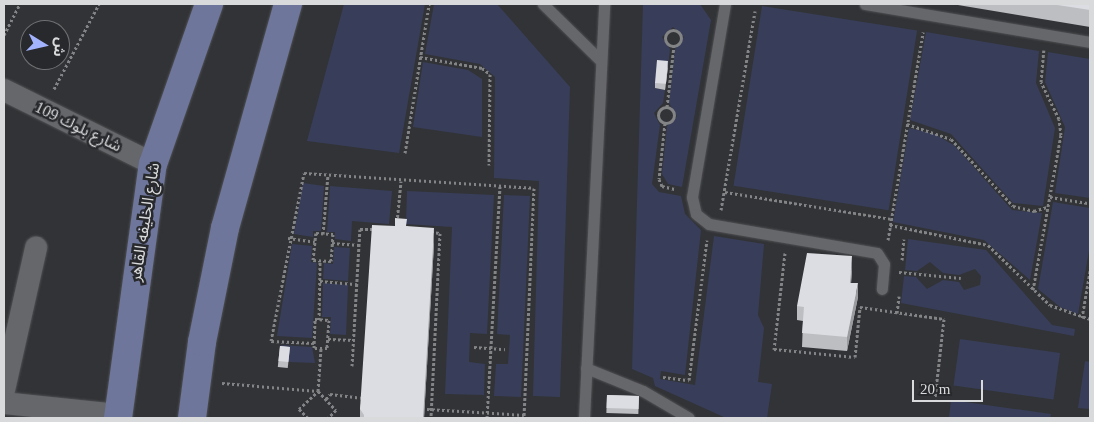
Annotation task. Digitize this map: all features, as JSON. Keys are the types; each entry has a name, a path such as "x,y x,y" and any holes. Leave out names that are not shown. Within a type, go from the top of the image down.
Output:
{"main road":[{"name":"شارع الخليفه القاهر","path":"118,417 153,164 209,4"},
{"path":"192,418 196,380 225,228 288,4"}],"street":[{"name":"شارع بلوك 109","path":"4,90 153,164"},
{"path":"4,390 36,248"},
{"path":"4,403 118,417"}],"lane":[{"path":"543,4 599,59"},
{"path":"584,418 599,59 604,4"},
{"path":"725,4 693,192 696,214 709,224 870,251 881,258 884,271 882,289"},
{"path":"865,4 1090,42"},
{"path":"586,368 649,394 689,418"}],"path":[{"path":"4,35 20,4"},
{"path":"42,110 99,4"},
{"path":"405,154 429,4"},
{"path":"722,210 755,11"},
{"path":"881,258 890,225 926,14"},
{"path":"665,123 674,116 667,107 674,46 680,35 671,31 666,40 674,46"},
{"path":"1033,290 1061,135 1041,77 1048,35"},
{"path":"420,57 482,68 490,74 489,165"},
{"path":"667,107 658,114 665,123 660,183 693,192"},
{"path":"908,124 951,139 1012,206 1034,211 1048,206"},
{"path":"314,343 271,341 288,238 304,173 401,181 534,188 524,417 427,409"},
{"path":"324,234 328,175"},
{"path":"397,230 401,181"},
{"path":"487,418 500,186"},
{"path":"725,192 891,219"},
{"path":"1050,197 1088,203"},
{"path":"663,377 689,380 709,224"},
{"path":"890,225 982,243 1057,310 1090,319"},
{"path":"352,366 360,228 378,230"},
{"path":"422,232 440,233 431,418"},
{"path":"316,233 324,234 333,234 331,261 313,260 316,233"},
{"path":"288,238 315,242"},
{"path":"786,238 774,349 855,357 860,308 944,319 935,398"},
{"path":"332,243 359,245"},
{"path":"319,320 320,261"},
{"path":"884,271 961,278"},
{"path":"1082,318 1090,271"},
{"path":"320,281 357,284"},
{"path":"315,319 319,320 329,320 327,348 314,348 315,319"},
{"path":"328,339 354,340"},
{"path":"474,347 505,349"},
{"path":"306,417 299,409 318,391 321,348"},
{"path":"196,380 318,391 336,410 328,418"},
{"path":"326,399 330,394 361,398"}],"shaded area":[{"path":"344,4 425,4 399,153 307,141"},
{"path":"434,4 497,4 570,87 560,397 533,396 539,181 494,178 495,77 480,64 425,54"},
{"path":"643,4 700,4 711,20 682,187 668,184 662,174 667,126 677,116 669,103 675,49 684,37 673,27 662,37 670,49 668,67 655,88 665,90 663,103 654,113 660,125 652,184 659,192 681,196 685,214 701,230 685,375 661,371 660,379 695,385 714,236 764,244 758,315 764,328 758,382 772,384 767,418 726,418 655,386 653,378 632,369"},
{"path":"762,6 917,31 889,210 734,186"},
{"path":"926,32 1039,51 1036,83 1055,128 1043,206 1013,203 951,134 910,120"},
{"path":"1048,52 1090,59 1090,198 1055,193 1065,127 1045,82"},
{"path":"423,62 468,70 482,79 482,137 413,127"},
{"path":"909,128 935,134 955,146 1012,210 1042,213 1030,280 984,240 893,222"},
{"path":"303,183 324,186 321,231 313,231 313,237 294,234"},
{"path":"330,186 392,191 389,224 352,221 351,241 335,239 335,232 327,232"},
{"path":"407,191 494,195 487,334 470,333 469,362 485,364 484,395 445,394 452,227 406,224"},
{"path":"504,195 530,196 521,397 494,396 496,364 508,364 510,335 497,334"},
{"path":"1053,202 1090,208 1090,245 1078,314 1060,307 1038,289"},
{"path":"908,239 986,250 1052,325 1075,329 1074,336 901,303 904,276 916,277 927,289 943,280 959,282 964,290 980,285 981,276 975,269 959,275 943,273 930,262 917,271 905,270"},
{"path":"292,244 312,246 311,262 317,263 312,338 277,336"},
{"path":"334,247 350,248 348,281 323,279 324,263 333,264"},
{"path":"323,283 348,285 346,335 330,334 331,317 322,317"},
{"path":"960,339 1060,353 1053,400 953,386"},
{"path":"281,345 312,347 315,363 290,362 280,352"},
{"path":"1085,361 1090,362 1090,409 1078,408"},
{"path":"951,400 1051,414 1050,418 949,418"}],"building":[{"path":"1051,4 1090,4 1090,10"},
{"path":"657,60 668,61 666,84 655,83"},
{"path":"395,218 407,219 406,226 434,228 423,418 364,418 360,409 372,225 395,226"},
{"path":"807,253 852,256 850,283 858,283 847,337 802,333 804,307 797,306"},
{"path":"280,346 290,347 288,362 278,361"},
{"path":"607,395 639,396 639,409 607,408"}]}
